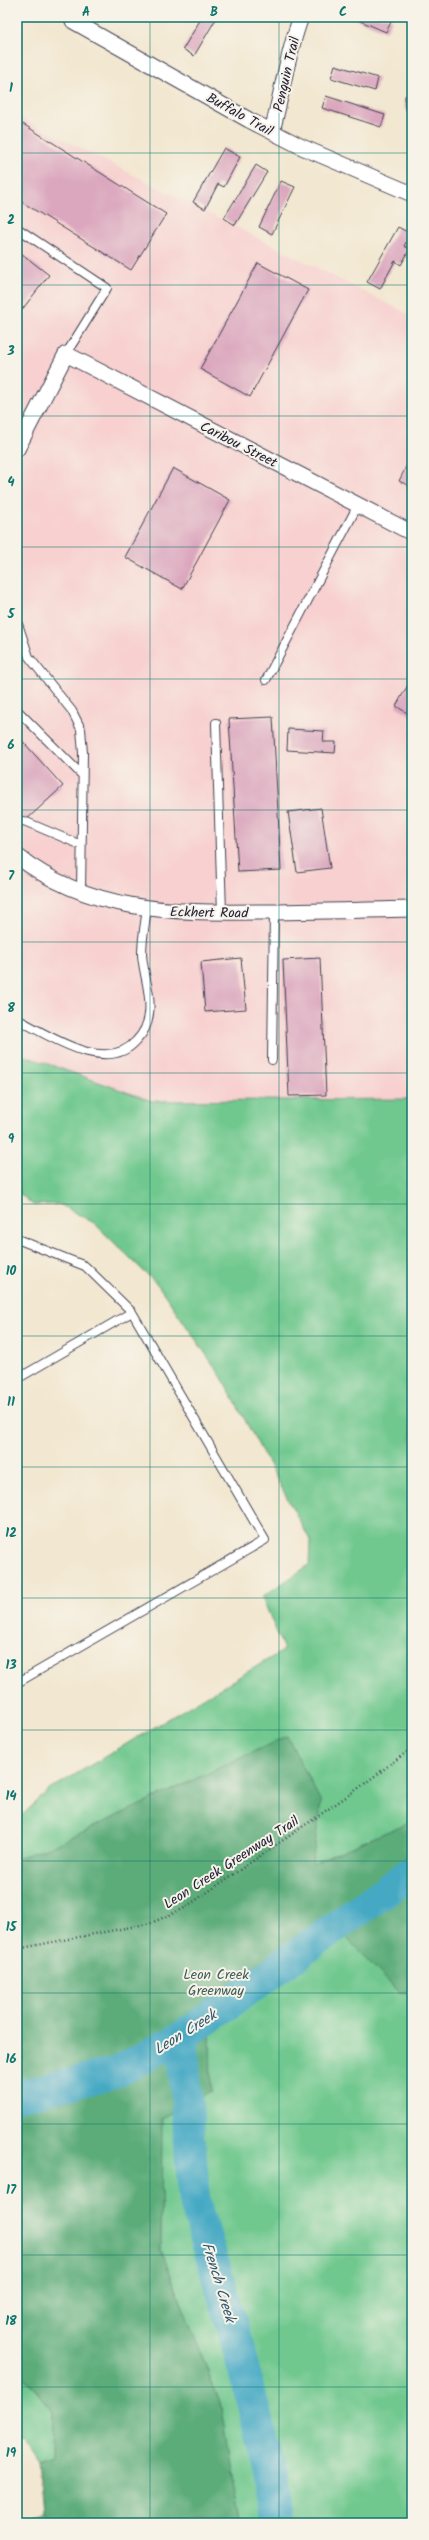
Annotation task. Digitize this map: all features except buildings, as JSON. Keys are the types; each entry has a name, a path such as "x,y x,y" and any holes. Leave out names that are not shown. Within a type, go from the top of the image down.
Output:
{"street":[{"name":"Penguin Trail","path":"272,131 282,94 293,39 301,17"},
{"name":"Buffalo Trail","path":"73,21 302,147 412,194"},
{"path":"17,449 32,423 66,354"},
{"name":"Caribou Street","path":"66,354 412,533"},
{"name":"Eckhert Road","path":"17,856 48,876 81,891 108,900 147,909 172,912 274,912 412,909"}],"lane":[{"path":"17,228 107,288 66,354"},
{"path":"266,680 358,505"},
{"path":"17,621 19,631 29,657 72,711 81,729 81,891"},
{"path":"17,710 82,775"},
{"path":"216,723 222,912"},
{"path":"17,814 20,821 81,846"},
{"path":"17,1019 60,1042 90,1053 112,1054 130,1048 143,1034 149,1014 149,995 142,953 147,909"},
{"path":"272,1060 274,912"},
{"path":"17,1239 84,1266 132,1312 264,1540 17,1683"},
{"path":"17,1379 132,1312"}],"path":[{"name":"Leon Creek Greenway Trail","path":"17,1949 151,1923 183,1909 412,1748"}],"shaded area":[{"path":"17,116 412,316 412,1099 152,1101 17,1053"}],"green space":[{"path":"17,1053 152,1101 412,1099 412,2523 240,2523 220,2403 161,2250 161,2214 17,2268 17,1820 49,1790 284,1650 262,1597 309,1565 310,1540 221,1376 158,1285 94,1223 59,1204 33,1205 20,1194 17,1187"},
{"name":"Leon Creek Greenway","path":"287,1736 321,1802 312,1864 412,1821 412,1994 398,1992 344,1935 210,2026 211,2092 162,2118 161,2250 220,2403 240,2523 52,2523 44,2513 39,2462 53,2457 54,2412 17,2368 17,1858 57,1844"},
{"path":"17,2368 54,2412 53,2457 39,2462 24,2439 17,2437"},
{"path":"44,2513 52,2523 17,2523 17,2520"}],"waterway":[{"name":"Leon Creek","path":"17,2096 115,2073 182,2037 412,1872"},
{"name":"French Creek","path":"182,2037 194,2199 232,2325 267,2459 275,2523"}]}
